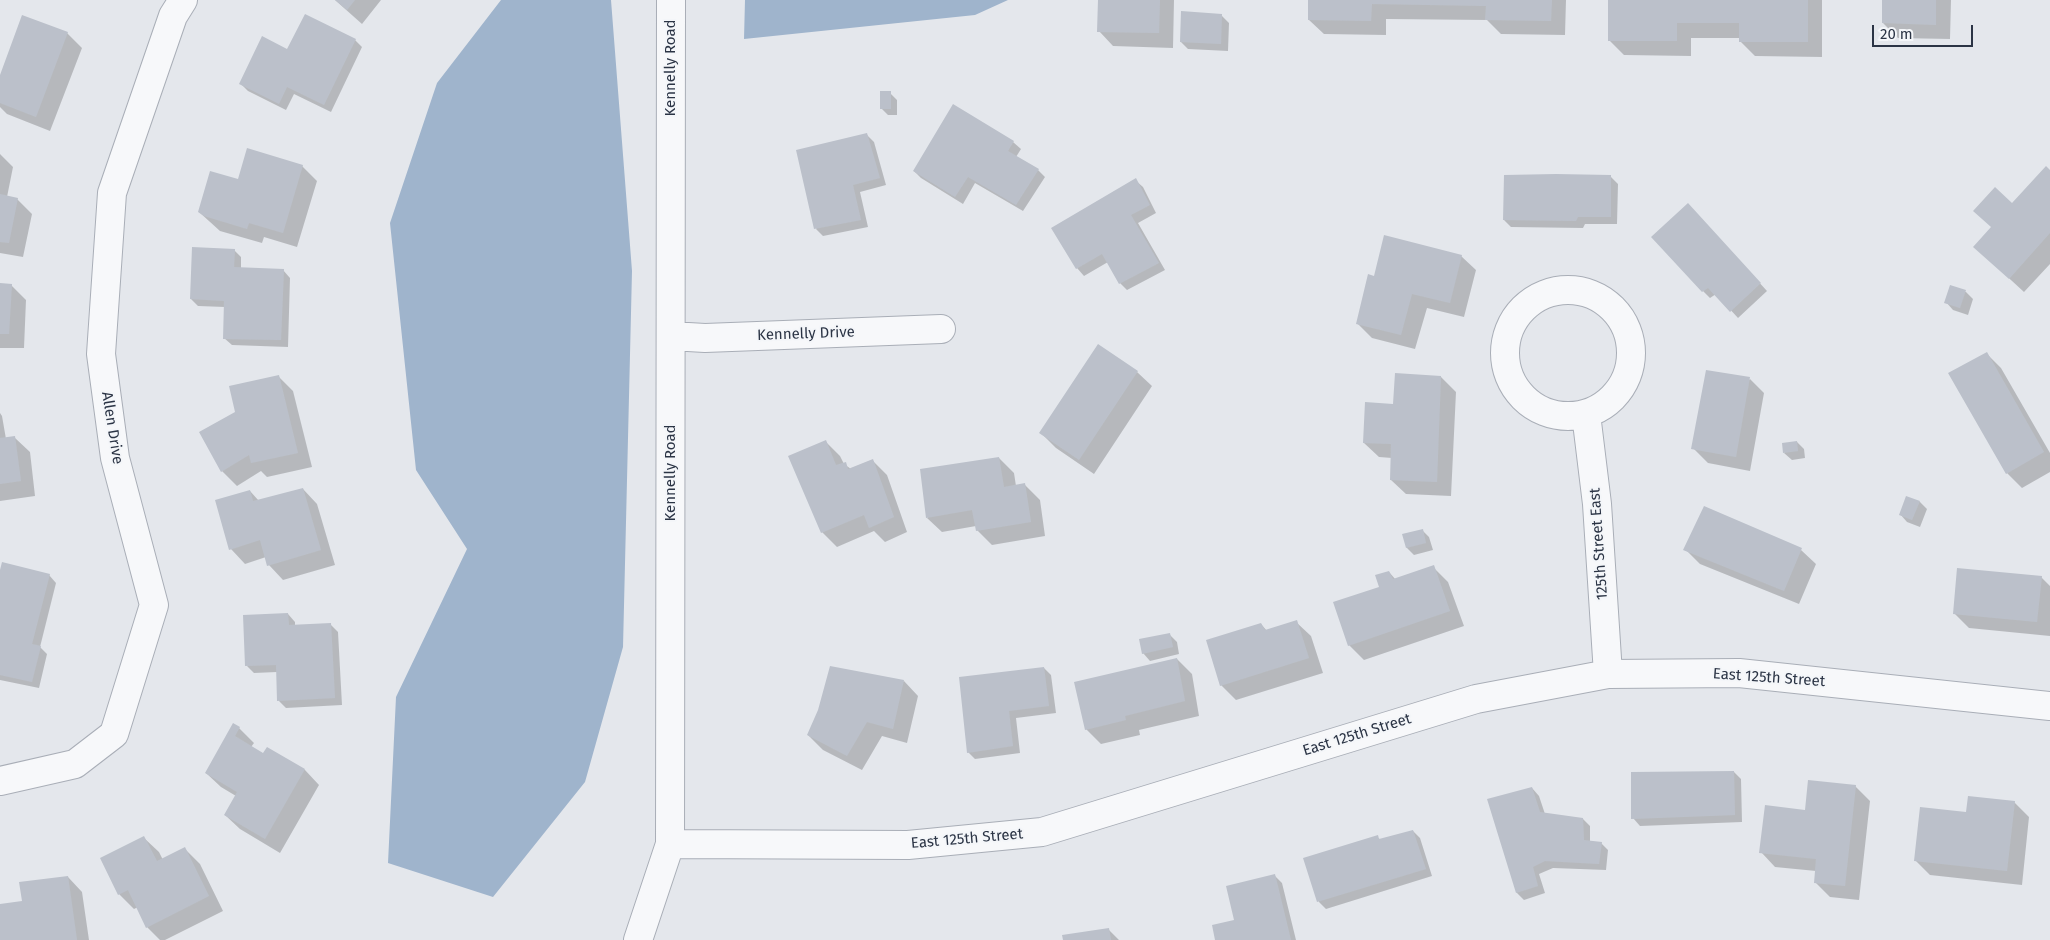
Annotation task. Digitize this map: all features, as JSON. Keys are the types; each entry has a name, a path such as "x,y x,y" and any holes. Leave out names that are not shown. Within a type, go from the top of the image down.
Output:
{"street":[{"name":"Allen Drive","path":"0,781 75,764 114,734 154,604 115,458 101,354 112,193 173,16 183,0"},
{"name":"Kennelly Road","path":"638,940 670,844 670,0"},
{"path":"1574,290 1598,297 1617,313 1629,335 1632,359 1624,384 1609,403 1586,414 1562,417 1538,410 1518,394 1506,372 1504,347 1511,323 1527,304 1549,292 1574,290"},
{"name":"Kennelly Drive","path":"671,336 705,338 942,329"},
{"name":"125th Street East","path":"1586,414 1597,504 1608,674"},
{"name":"East 125th Street","path":"670,844 908,845 1042,832 1476,699 1608,674 1739,673 2050,706"}],"water":[{"path":"501,0 611,0 632,271 623,647 585,782 493,897 388,863 396,697 467,549 416,470 390,223 437,83"},
{"path":"745,0 1008,0 975,15 744,39"}],"building":[{"path":"335,0 355,0 347,10"},
{"path":"1098,0 1160,0 1159,33 1097,32"},
{"path":"1308,0 1552,0 1551,21 1485,20 1486,6 1372,4 1371,21 1308,20"},
{"path":"1608,0 1808,0 1808,42 1739,42 1739,23 1677,23 1677,41 1608,41"},
{"path":"1882,0 1936,0 1936,25 1882,23"},
{"path":"1181,11 1222,14 1221,44 1180,42"},
{"path":"305,14 356,39 324,105 287,87 279,104 239,84 262,36 287,49"},
{"path":"22,15 68,32 36,117 0,103 0,75"},
{"path":"880,91 891,91 891,109 880,109"},
{"path":"953,104 1014,141 1008,151 1039,169 1016,205 968,177 955,197 913,171"},
{"path":"867,133 880,178 853,185 861,220 814,229 796,150"},
{"path":"247,148 303,165 283,233 249,223 247,229 204,216 198,212 210,171 238,179"},
{"path":"2046,166 2050,170 2050,233 2009,279 1973,247 1991,227 1973,211 1995,187 2012,203"},
{"path":"1504,175 1611,175 1611,217 1578,217 1576,221 1503,220"},
{"path":"1136,178 1150,205 1131,215 1159,263 1119,284 1102,254 1076,269 1051,228"},
{"path":"0,194 18,198 9,243 0,242"},
{"path":"1688,203 1761,283 1730,312 1708,288 1702,292 1651,237"},
{"path":"1384,235 1462,255 1450,303 1412,294 1401,335 1356,324 1368,274 1374,276"},
{"path":"192,247 235,249 234,267 284,269 281,340 223,339 224,301 190,299"},
{"path":"0,283 12,284 9,334 0,334"},
{"path":"1950,285 1966,290 1960,308 1944,303"},
{"path":"1098,344 1138,371 1079,460 1039,433"},
{"path":"1987,352 2044,452 2006,474 1948,373"},
{"path":"1706,370 1750,377 1736,457 1691,449"},
{"path":"1395,373 1441,376 1437,482 1390,480 1391,444 1363,443 1365,402 1393,404"},
{"path":"279,375 298,453 251,463 249,455 221,472 199,432 235,412 229,386"},
{"path":"15,436 21,481 0,484 0,438"},
{"path":"826,440 836,465 846,462 848,469 873,459 894,517 869,528 864,515 821,533 788,456"},
{"path":"1797,441 1798,451 1783,453 1782,443"},
{"path":"999,457 1004,487 1025,483 1031,522 976,531 972,510 926,518 920,469"},
{"path":"303,488 321,550 267,566 260,540 229,550 215,500 250,490 253,501"},
{"path":"1906,496 1920,501 1912,520 1899,515"},
{"path":"1704,506 1802,548 1784,591 1683,550"},
{"path":"1423,529 1426,543 1406,548 1402,534"},
{"path":"2,562 50,574 32,644 41,646 32,682 0,675 0,570"},
{"path":"1434,565 1450,611 1348,646 1333,602 1379,587 1375,575 1389,571 1393,579"},
{"path":"1957,568 2042,576 2037,622 1953,614"},
{"path":"288,613 289,625 331,623 335,698 277,701 276,665 245,666 243,615"},
{"path":"1297,620 1309,658 1220,686 1206,640 1261,623 1265,630"},
{"path":"1170,633 1173,647 1142,654 1139,639"},
{"path":"1177,658 1185,701 1125,716 1126,720 1085,730 1074,682"},
{"path":"830,666 904,680 893,729 867,722 847,756 807,735 818,710"},
{"path":"1044,667 1049,706 1009,711 1013,746 967,753 959,677"},
{"path":"233,723 240,727 235,736 263,753 267,747 305,769 265,839 224,815 237,792 205,773"},
{"path":"1734,771 1735,815 1631,819 1631,772"},
{"path":"1808,780 1856,785 1845,886 1814,883 1816,859 1759,853 1765,805 1805,810"},
{"path":"1532,787 1540,812 1583,818 1584,840 1602,842 1599,864 1545,861 1533,867 1538,886 1516,893 1487,799"},
{"path":"1968,796 2015,801 2007,871 1914,861 1920,807 1966,812"},
{"path":"1413,830 1426,869 1317,902 1303,858 1378,835 1379,839"},
{"path":"144,836 157,861 185,847 209,896 146,928 128,890 118,895 100,858"},
{"path":"1275,874 1291,940 1215,940 1212,925 1234,920 1226,886"},
{"path":"68,876 77,940 0,940 0,904 22,901 19,882"},
{"path":"1109,928 1111,940 1063,940 1062,935"}]}
